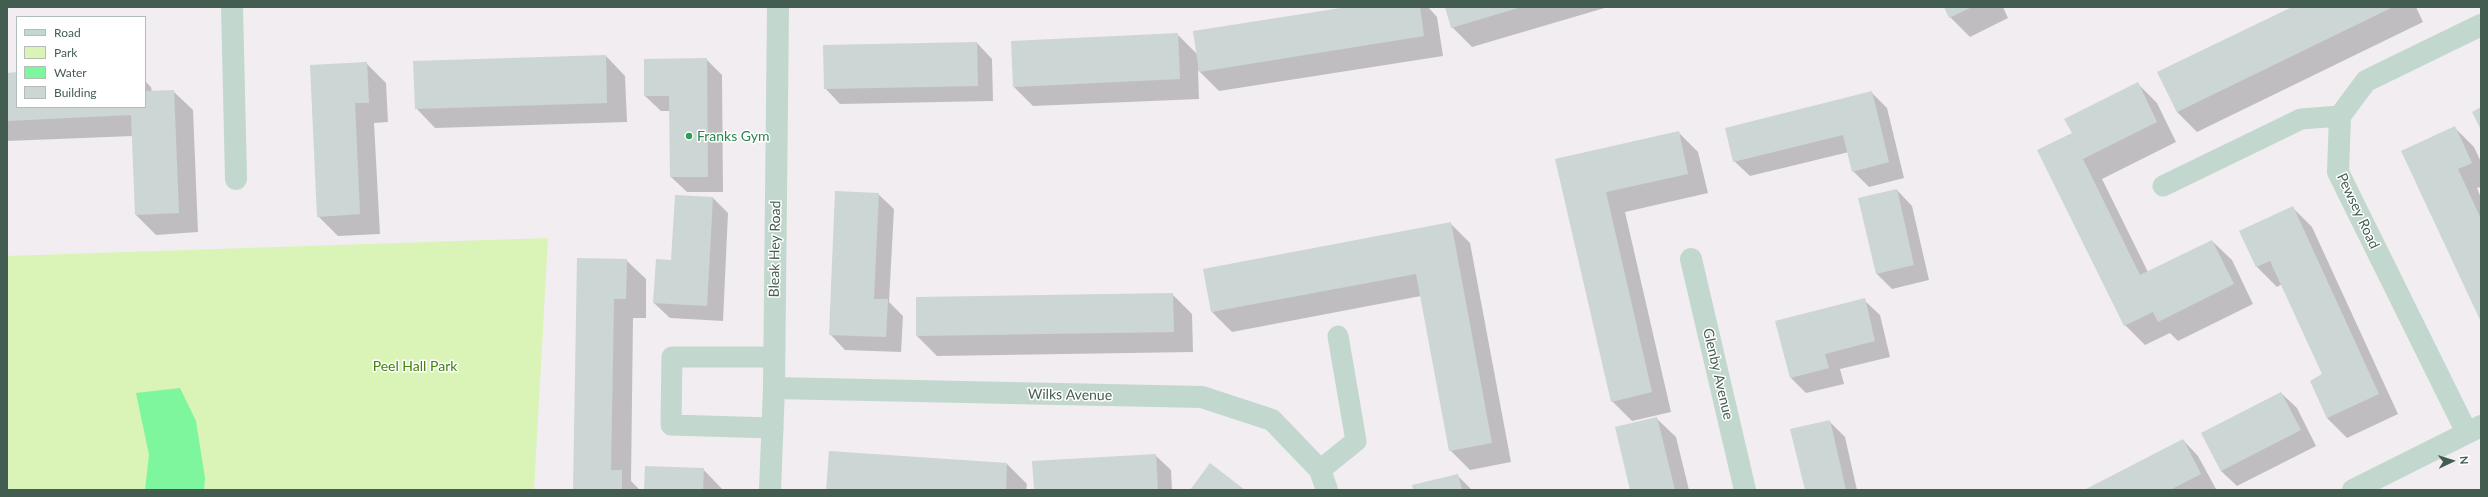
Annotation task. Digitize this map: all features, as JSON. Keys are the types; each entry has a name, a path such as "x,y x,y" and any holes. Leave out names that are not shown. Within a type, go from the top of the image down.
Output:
{"street":[{"path":"232,7 236,179"},
{"name":"Bleak Hey Road","path":"770,490 774,388 778,7"},
{"path":"2340,116 2366,81 2481,25"},
{"name":"Pewsey Road","path":"2340,116 2338,172 2474,429"},
{"name":"Glenby Avenue","path":"1691,259 1745,490"},
{"name":"Wilks Avenue","path":"774,388 1202,397 1272,420 1324,480"},
{"path":"2353,490 2474,429"}],"lane":[{"path":"2163,186 2301,120 2340,116"},
{"path":"1324,480 1356,441 1338,336"},
{"path":"772,428 671,426 672,357 774,357"}],"green space":[{"name":"Peel Hall Park","path":"548,238 534,490 7,490 7,256"}],"water":[{"path":"180,388 196,421 205,478 204,490 145,490 149,455 136,393"}],"building":[{"path":"1347,7 1420,7 1424,36 1199,72 1193,31"},
{"path":"1445,7 1521,7 1451,28"},
{"path":"1944,7 1972,7 1949,18"},
{"path":"2292,7 2393,7 2177,112 2157,72"},
{"path":"1178,33 1180,79 1013,87 1011,41"},
{"path":"977,42 978,86 824,89 823,45"},
{"path":"606,55 607,103 415,109 413,61"},
{"name":"Franks Gym","path":"707,58 708,177 670,177 669,96 644,96 644,59"},
{"path":"367,62 369,103 355,103 360,214 317,217 310,65"},
{"path":"16,72 16,108 146,108 146,91 174,90 179,213 135,215 131,115 7,121 7,73"},
{"path":"2138,82 2157,122 2083,159 2140,275 2212,240 2234,284 2158,322 2153,312 2124,326 2037,150 2072,133 2064,119"},
{"path":"1872,91 1889,162 1852,172 1843,135 1733,162 1725,128"},
{"path":"2481,107 2481,130 2472,112"},
{"path":"2455,126 2472,163 2458,169 2481,219 2481,322 2401,151"},
{"path":"1679,131 1688,174 1606,192 1652,392 1611,402 1555,159"},
{"path":"1897,189 1914,265 1876,274 1858,198"},
{"path":"835,191 879,193 874,299 888,299 886,337 829,335"},
{"path":"675,195 713,197 707,306 653,303 656,259 671,260"},
{"path":"2293,206 2379,394 2327,418 2310,381 2322,374 2270,261 2256,267 2239,231"},
{"path":"1451,222 1492,443 1449,451 1416,274 1211,312 1203,269"},
{"path":"577,258 627,259 626,299 614,299 611,470 622,470 622,490 573,490"},
{"path":"1173,293 1174,332 916,336 916,297"},
{"path":"1865,298 1875,341 1825,354 1829,368 1790,378 1775,321"},
{"path":"2281,392 2301,430 2221,471 2201,433"},
{"path":"1657,417 1675,490 1630,490 1615,427"},
{"path":"1830,420 1846,490 1805,490 1790,429"},
{"path":"2183,439 2201,474 2170,490 2084,490"},
{"path":"829,451 1007,463 1006,490 826,490"},
{"path":"1156,454 1158,490 1034,490 1032,461"},
{"path":"1210,463 1245,490 1190,490"},
{"path":"645,466 704,468 703,490 644,490"},
{"path":"1458,474 1462,490 1413,490 1412,485"}],"place":[{"name":"Franks Gym","path":"689,136"}]}
